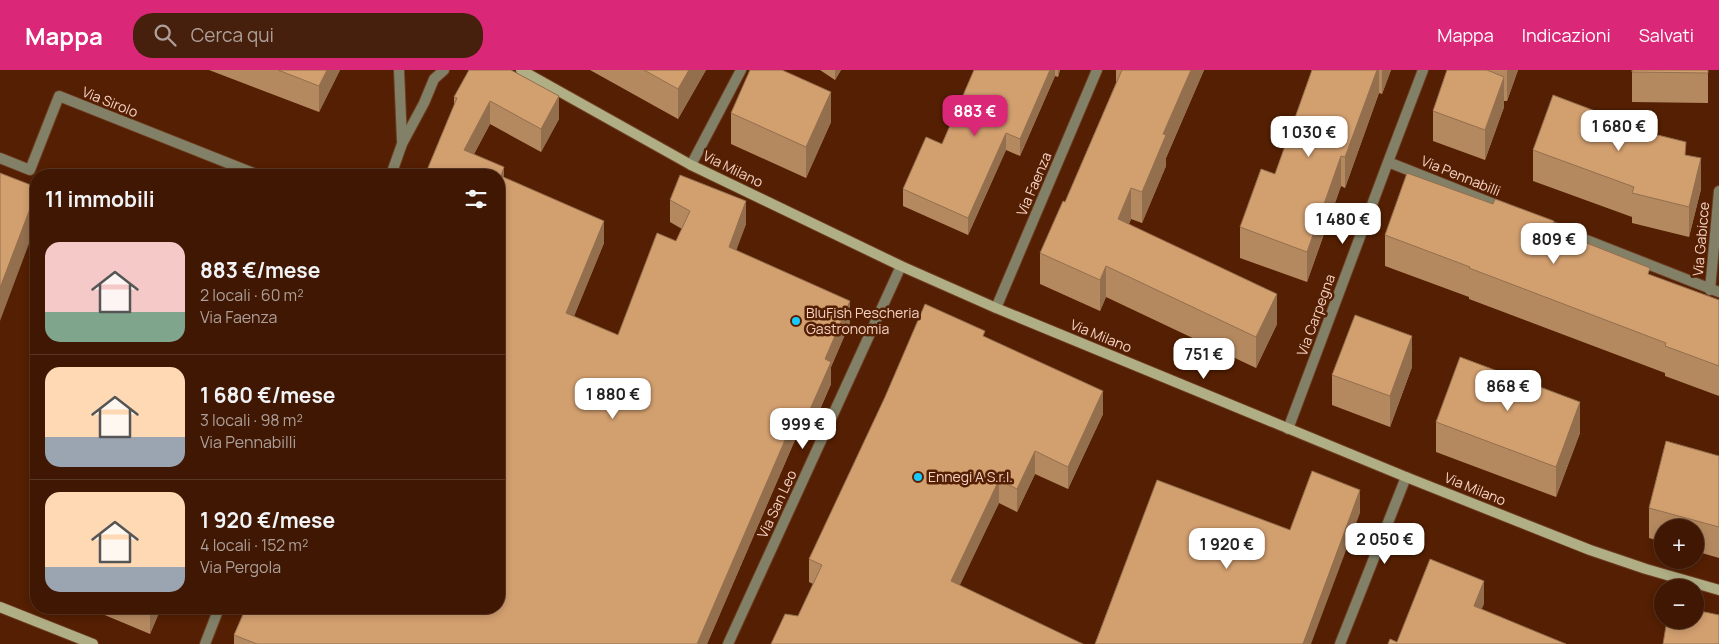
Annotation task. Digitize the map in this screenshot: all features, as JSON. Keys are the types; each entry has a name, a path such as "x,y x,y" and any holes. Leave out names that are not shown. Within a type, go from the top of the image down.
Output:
{"street":[{"path":"399,70 402,144"},
{"path":"393,169 402,144 424,103 434,79 444,70"},
{"name":"Via Milano","path":"521,70 691,165 901,266 996,308 1288,429 1590,550 1646,569 1719,590"},
{"path":"691,165 742,70"},
{"name":"Via Faenza","path":"996,308 1097,70"},
{"name":"Via Carpegna","path":"1288,429 1423,70"},
{"name":"Via Sirolo","path":"30,169 59,96 243,169"},
{"name":"Via Sirolo","path":"0,158 30,170"},
{"name":"Via Pennabilli","path":"1388,162 1517,213"},
{"name":"Via Gabicce","path":"1715,291 1719,192"},
{"path":"1535,220 1715,291"},
{"name":"Via San Leo","path":"728,644 901,266"},
{"path":"1340,644 1406,477"},
{"path":"0,607 93,644"},
{"path":"205,644 217,614"}],"building":[{"path":"278,70 327,70 319,86"},
{"path":"469,70 511,70 559,96 541,129 490,101 464,150 504,167 503,169 427,169 457,98 454,97"},
{"path":"644,70 689,70 678,89"},
{"path":"750,70 782,70 831,92 806,147 731,113"},
{"path":"974,70 1050,70 1020,139 1006,133 968,218 903,189 926,137 942,144"},
{"path":"1122,70 1191,70 1163,134 1166,135 1142,192 1131,188 1118,219 1277,294 1256,337 1106,266 1100,280 1040,253 1063,201 1065,202"},
{"path":"1312,70 1377,70 1345,157 1341,156 1307,252 1240,227 1261,169 1275,174"},
{"path":"1447,70 1487,70 1504,77 1485,130 1433,111"},
{"path":"1632,70 1708,70 1708,73 1632,72"},
{"path":"1553,95 1611,117 1609,123 1686,142 1685,155 1701,158 1689,207 1632,193 1634,187 1533,150"},
{"path":"0,173 30,185 30,209 0,288"},
{"path":"1407,173 1493,204 1495,199 1554,221 1551,229 1650,268 1648,274 1719,300 1719,366 1665,346 1666,343 1385,235"},
{"path":"680,175 746,201 729,247 850,301 825,359 831,362 808,414 798,410 697,644 257,644 234,635 243,614 505,614 505,178 604,221 566,313 618,335 657,233 676,241 690,211 670,200"},
{"path":"925,304 985,331 983,336 1103,391 1068,467 1035,451 1017,489 999,480 951,581 1083,644 771,644 785,614 798,616 822,565 809,559 885,397"},
{"path":"1355,315 1412,336 1390,396 1332,375"},
{"path":"1460,357 1580,402 1556,467 1436,422"},
{"path":"1666,441 1719,456 1719,527 1704,523 1704,519 1690,519 1649,508"},
{"path":"1312,471 1360,490 1303,644 1095,644 1157,480 1290,530"},
{"path":"1430,559 1484,581 1474,606 1566,644 1388,644 1390,639 1397,642"},
{"path":"1704,612 1719,615 1719,644 1663,644 1666,629 1704,629"}],"place":[{"name":"BluFish Pescheria Gastronomia","path":"796,321"},
{"name":"Ennegi A S.r.l.","path":"918,477"}]}
